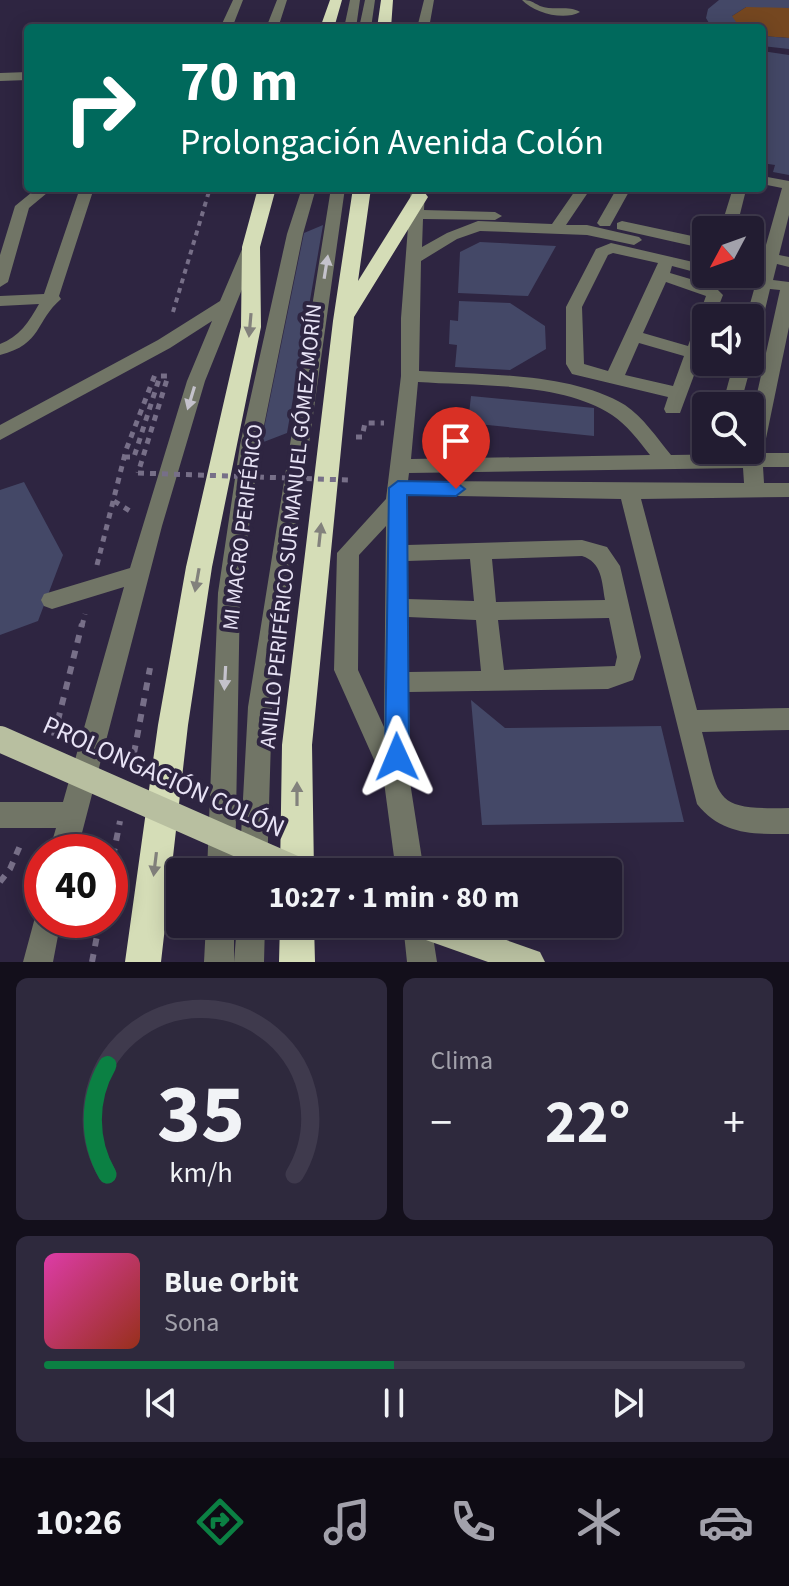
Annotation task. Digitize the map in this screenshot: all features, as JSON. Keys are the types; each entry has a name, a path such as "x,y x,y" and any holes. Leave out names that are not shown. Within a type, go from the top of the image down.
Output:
{"highway":[{"path":"328,24 336,0"},
{"path":"384,24 387,0"},
{"path":"143,962 173,725 199,567 251,327 251,247 266,192"},
{"name":"ANILLO PERIFÉRICO SUR MANUEL GÓMEZ MORÍN","path":"300,858 297,745 343,321 361,192"},
{"path":"343,321 419,200"},
{"path":"297,938 297,962"}],"main road":[{"name":"PROLONGACIÓN COLÓN","path":"0,739 268,858"},
{"path":"459,938 530,962"}],"street":[{"path":"228,24 238,0"},
{"path":"273,24 282,0"},
{"path":"351,24 355,0"},
{"path":"366,24 370,0"},
{"path":"424,24 429,0"},
{"path":"527,0 538,9 575,12"},
{"path":"0,77 24,76"},
{"path":"758,304 789,186 766,181"},
{"path":"0,282 22,206 41,192"},
{"path":"0,350 14,347 21,341 53,299 86,192"},
{"name":"MI MACRO PERIFÉRICO","path":"221,858 229,593 250,445 295,234 308,192"},
{"name":"MI MACRO PERIFÉRICO","path":"254,858 260,707 337,192"},
{"path":"560,223 581,192"},
{"path":"605,223 622,192"},
{"path":"731,216 735,192"},
{"path":"408,858 397,782 398,485 410,376 409,318 419,200 560,223 692,253"},
{"path":"415,258 452,236 478,226 605,223 692,241"},
{"path":"67,834 196,381 251,247"},
{"path":"692,358 676,401 614,378 578,370 575,364 574,307 602,252 611,248 621,249 708,289 715,295 711,304"},
{"path":"764,270 789,262"},
{"path":"764,267 789,288 764,408"},
{"path":"664,268 692,269"},
{"path":"614,378 664,268"},
{"path":"0,301 53,299"},
{"path":"0,433 164,344 226,305"},
{"path":"764,316 784,321"},
{"path":"633,336 692,352"},
{"path":"410,376 554,390 595,398 618,410 637,427 665,461"},
{"path":"397,782 346,670 348,553 398,485 692,458"},
{"path":"764,460 789,460"},
{"path":"719,464 722,491"},
{"path":"752,464 755,491"},
{"path":"398,485 629,492 789,490"},
{"path":"629,492 706,795 719,814 742,821 789,821"},
{"path":"396,682 608,679 625,673 629,657 609,566 599,553 582,548 397,553"},
{"path":"480,550 494,682"},
{"path":"52,600 139,574"},
{"path":"397,608 486,611 618,609"},
{"path":"688,721 789,719"},
{"path":"0,815 72,815"},
{"path":"38,962 43,938"},
{"path":"219,962 220,938"},
{"path":"249,962 250,938"},
{"path":"419,938 422,962"}],"path":[{"path":"173,312 209,192"},
{"path":"124,457 134,457 160,376 168,376 138,473 348,480"},
{"path":"0,882 10,869"},
{"path":"92,962 97,938"}],"shaded area":[{"path":"773,5 789,8 789,38 766,36 766,24 737,24 732,16 746,7"}],"building":[{"path":"719,0 789,0 789,8 746,7 732,16 737,24 710,24 706,18 708,9"},
{"path":"766,36 789,38 789,49 766,46"},
{"path":"766,52 789,55 789,175 773,172 775,165 766,164"},
{"path":"323,225 287,433 261,443 304,233"},
{"path":"480,242 556,246 528,296 458,293 460,252"},
{"path":"459,301 510,303 545,326 546,349 510,370 455,367 457,345 449,344 450,320 458,321"},
{"path":"471,396 594,408 594,436 468,423"},
{"path":"24,482 63,555 38,621 0,635 0,490"},
{"path":"471,700 505,728 661,726 684,822 482,825"}],"route":[{"path":"397,757 398,488 456,489"}]}
